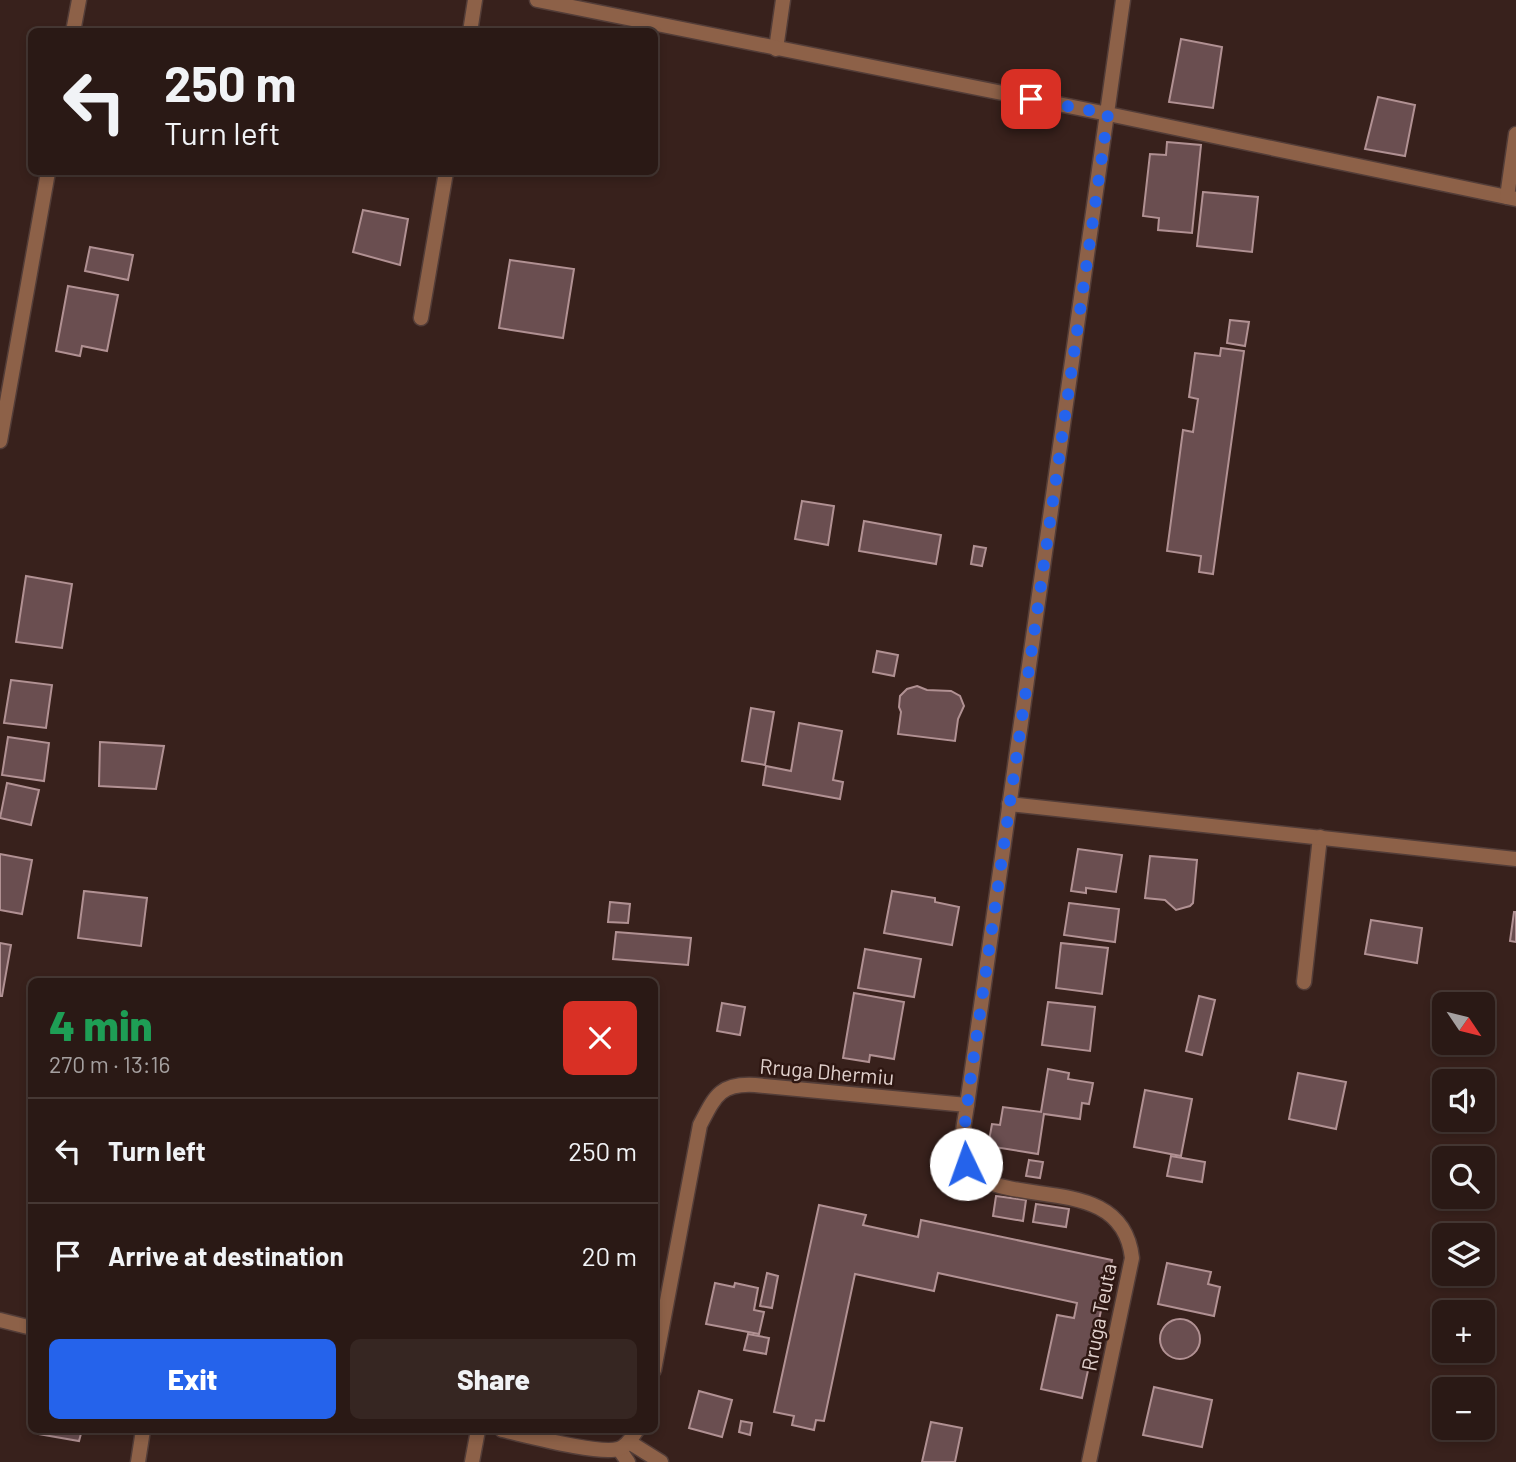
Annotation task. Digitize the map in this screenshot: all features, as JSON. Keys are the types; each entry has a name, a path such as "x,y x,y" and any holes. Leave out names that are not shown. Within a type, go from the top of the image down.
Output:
{"street":[{"path":"75,28 79,0"},
{"path":"471,28 475,0"},
{"path":"537,0 1511,198 1516,134"},
{"path":"776,49 783,0"},
{"name":"Rruga Teuta","path":"1089,1462 1132,1258 1130,1239 1102,1210 1082,1200 998,1185 978,1176 966,1164 962,1147 1123,0"},
{"path":"0,441 47,175"},
{"path":"421,318 445,175"},
{"path":"1009,804 1516,859"},
{"path":"1304,982 1320,837"},
{"name":"Rruga Dhermiu","path":"658,1349 700,1125 720,1092 736,1084 746,1084 967,1105"},
{"path":"0,1321 28,1327"},
{"path":"138,1462 143,1433"},
{"path":"472,1462 477,1433"},
{"path":"517,1433 599,1450 628,1440"},
{"path":"628,1440 628,1462"},
{"path":"628,1440 661,1462"}],"building":[{"path":"1181,39 1222,47 1213,108 1169,102"},
{"path":"1378,97 1415,105 1405,156 1365,149"},
{"path":"1167,142 1201,145 1192,233 1158,230 1159,218 1143,216 1150,154 1166,155"},
{"path":"1203,192 1258,197 1252,252 1197,246"},
{"path":"363,210 408,219 400,265 353,252"},
{"path":"90,247 133,255 128,280 85,271"},
{"path":"510,260 574,269 563,338 499,328"},
{"path":"68,286 118,295 107,351 82,346 80,356 56,351"},
{"path":"1230,320 1249,322 1245,346 1227,343"},
{"path":"1221,348 1244,351 1213,574 1199,572 1201,556 1167,551 1183,430 1193,432 1198,399 1189,397 1195,353 1220,356"},
{"path":"802,501 834,506 828,545 795,539"},
{"path":"864,521 941,535 936,564 859,551"},
{"path":"974,546 986,548 982,566 971,564"},
{"path":"26,576 72,584 62,648 16,642"},
{"path":"877,651 898,655 894,676 873,672"},
{"path":"11,680 52,685 46,728 4,723"},
{"path":"917,686 927,690 951,691 960,696 964,706 958,719 955,741 898,734 900,696 907,689"},
{"path":"751,708 774,712 765,765 742,761"},
{"path":"799,723 842,731 833,780 843,782 840,799 763,785 766,766 791,771"},
{"path":"8,737 49,743 44,781 2,775"},
{"path":"100,742 164,746 156,789 99,786"},
{"path":"7,783 39,790 31,825 0,818"},
{"path":"1078,849 1122,855 1116,892 1086,888 1086,893 1071,891"},
{"path":"0,854 32,860 22,914 0,910"},
{"path":"1150,856 1197,860 1193,903 1190,906 1176,910 1165,900 1145,898"},
{"path":"84,891 147,898 141,946 78,938"},
{"path":"892,891 935,898 935,902 959,907 952,945 884,933"},
{"path":"610,902 630,904 628,923 608,922"},
{"path":"1069,903 1119,909 1115,942 1064,935"},
{"path":"1516,912 1516,942 1510,941"},
{"path":"1371,920 1422,928 1417,963 1365,954"},
{"path":"616,932 691,938 688,965 613,959"},
{"path":"0,943 11,945 2,996 0,996"},
{"path":"1061,943 1108,948 1102,994 1056,988"},
{"path":"865,949 921,959 914,997 858,988"},
{"path":"854,993 904,1002 894,1059 870,1055 869,1062 843,1058"},
{"path":"1199,996 1215,1000 1202,1055 1186,1051"},
{"path":"1048,1002 1095,1007 1090,1051 1042,1045"},
{"path":"722,1003 745,1007 740,1035 717,1031"},
{"path":"1048,1069 1069,1073 1068,1079 1093,1083 1089,1104 1082,1103 1080,1119 1044,1114 1038,1154 988,1146 992,1124 1000,1125 1003,1107 1041,1112"},
{"path":"1298,1073 1346,1082 1336,1129 1289,1119"},
{"path":"1145,1090 1192,1099 1181,1156 1134,1147"},
{"path":"1171,1156 1205,1162 1202,1182 1167,1176"},
{"path":"1029,1160 1043,1162 1040,1178 1026,1176"},
{"path":"996,1196 1026,1200 1023,1221 993,1216"},
{"path":"1036,1204 1069,1209 1066,1227 1033,1222"},
{"path":"819,1205 866,1215 863,1225 918,1237 921,1220 1112,1260 1082,1398 1041,1389 1057,1315 1074,1318 1077,1303 938,1273 934,1291 855,1274 824,1421 816,1420 814,1430 792,1425 794,1416 774,1412"},
{"path":"1167,1263 1211,1272 1208,1284 1220,1287 1214,1316 1158,1304"},
{"path":"767,1273 778,1276 772,1308 760,1306"},
{"path":"715,1283 734,1287 735,1283 758,1288 754,1310 764,1312 759,1334 706,1324"},
{"path":"1180,1319 1188,1320 1194,1325 1199,1331 1199,1347 1194,1353 1188,1358 1180,1359 1172,1358 1166,1353 1161,1347 1160,1339 1161,1331 1166,1325 1172,1320"},
{"path":"748,1334 769,1338 766,1354 744,1350"},
{"path":"1154,1387 1212,1400 1202,1447 1143,1435"},
{"path":"699,1391 732,1400 722,1437 689,1428"},
{"path":"741,1421 752,1423 750,1435 739,1432"},
{"path":"931,1422 962,1428 955,1462 922,1462"},
{"path":"38,1433 81,1433 79,1441"}],"route":[{"path":"966,1164 962,1147 971,1076 1108,114 1031,99"}]}
